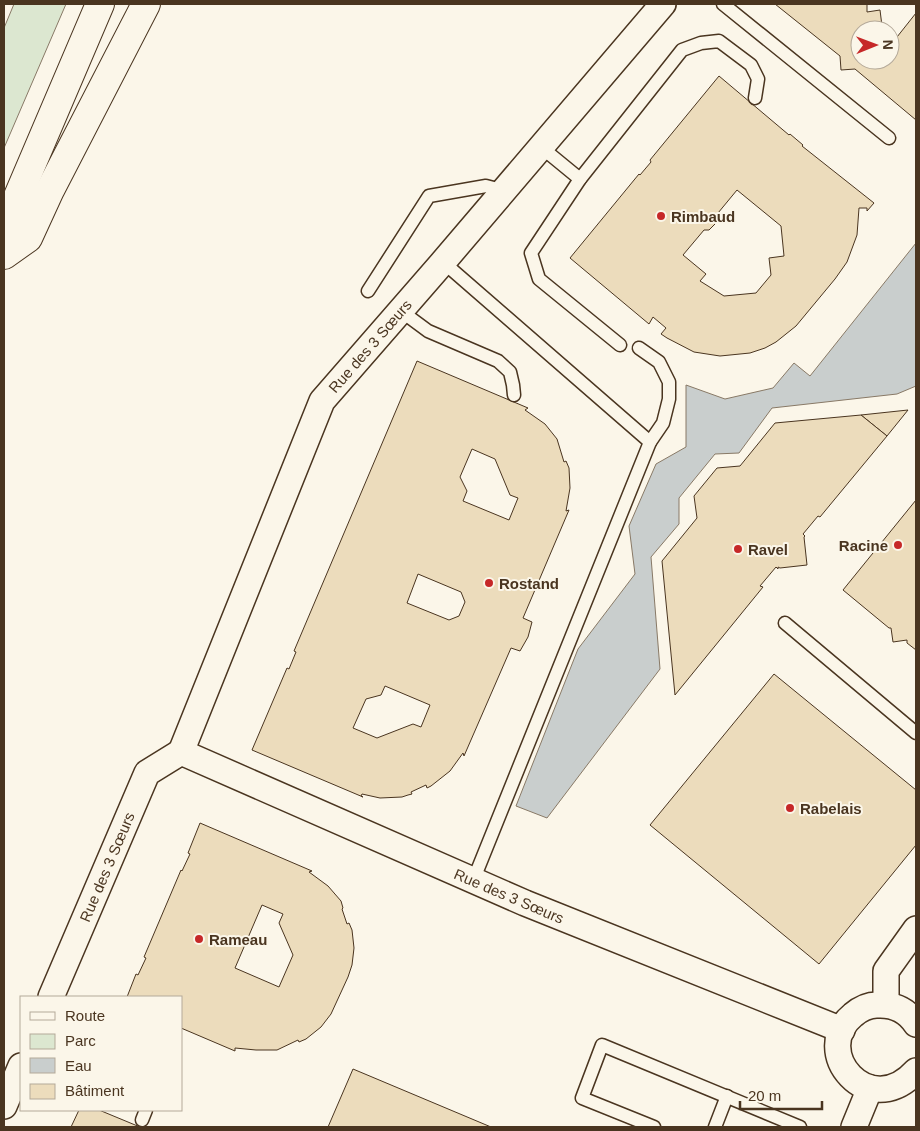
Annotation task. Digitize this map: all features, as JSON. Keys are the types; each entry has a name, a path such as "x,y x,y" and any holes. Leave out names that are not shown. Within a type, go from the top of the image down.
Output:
{"highway":[{"path":"4,229 100,4"},
{"path":"4,255 28,238 50,190 146,4"}],"street":[{"name":"Rue des 3 Sœurs","path":"51,996 147,773 181,752 322,401 663,4"},
{"name":"Rue des 3 Sœurs","path":"181,752 525,904 842,1030"},
{"path":"886,1004 886,971 915,933"},
{"path":"916,1024 912,1017 900,1008 886,1004 872,1005 860,1010 849,1019 842,1030 838,1044 840,1059 846,1072 857,1082 870,1088 883,1090 896,1087 908,1080 916,1071"},
{"path":"4,1106 20,1068"},
{"path":"854,1127 870,1088"}],"lane":[{"path":"723,4 889,138"},
{"path":"620,346 539,279 531,253 580,179 682,50 701,43 719,41 751,65 758,79 754,98"},
{"path":"541,147 580,179"},
{"path":"368,291 429,196 486,186 504,190"},
{"path":"443,262 650,442"},
{"path":"400,311 428,331 498,361 510,372 514,395"},
{"path":"473,881 650,442 663,423 669,399 669,382 659,362 639,348"},
{"path":"785,623 916,733"},
{"path":"654,1127 582,1098 602,1046 728,1096 784,1124 800,1127"},
{"path":"715,1127 728,1096"}],"green space":[{"path":"14,4 66,4 4,148 4,28"}],"water":[{"path":"916,243 916,386 897,394 772,408 739,453 715,454 679,498 679,524 651,557 660,669 547,818 516,806 578,649 635,574 629,526 656,464 686,447 686,385 725,399 773,388 794,363 810,376"}],"building":[{"path":"775,4 867,4 867,12 880,10 881,20 850,20 850,69 841,70 840,56"},
{"path":"916,13 916,120 856,70 900,70 900,33"},
{"name":"Rimbaud","path":"719,76 802,146 874,203 867,211 867,208 859,208 857,235 847,262 796,326 776,342 750,353 720,356 694,352 661,334 666,328 653,317 649,324 570,258 651,162 650,160","holes":["737,190 781,226 784,256 769,258 771,275 756,293 724,296 700,281 706,274 683,255 704,230 709,230 716,223 718,213"]},
{"name":"Rostand","path":"417,361 528,408 525,410 545,424 557,439 564,462 566,461 569,468 570,488 566,511 569,510 523,618 532,622 528,637 520,651 511,648 464,756 463,753 450,771 431,786 427,788 426,785 411,792 412,794 402,797 380,798 362,794 361,796 363,797 252,750 287,668 289,669 296,652 294,651","holes":["472,449 495,459 510,495 518,498 509,520 463,501 467,491 460,477","418,574 461,592 465,602 459,616 449,620 407,603","385,686 430,705 421,727 413,724 377,738 353,728 366,699 381,695"]},
{"path":"908,410 887,436 861,415"},
{"name":"Ravel","path":"861,415 887,436 820,517 818,516 803,534 805,536 807,565 778,567 778,569 776,567 760,586 763,587 675,695 662,561 697,518 694,496 717,468 740,466 775,423"},
{"name":"Racine","path":"916,500 916,650 907,643 907,640 893,642 891,628 843,590"},
{"name":"Rabelais","path":"774,674 916,790 916,845 819,964 650,825"},
{"name":"Rameau","path":"200,823 312,871 309,872 328,886 341,901 347,924 349,923 352,930 354,948 352,965 331,1014 321,1027 306,1039 299,1042 298,1040 277,1050 235,1048 235,1051 182,1028 182,996 127,996 136,974 138,975 146,958 144,957 181,870 190,854 188,853","holes":["262,905 283,914 279,923 293,955 279,987 235,968"]},
{"path":"353,1069 491,1127 328,1127"},
{"path":"79,1111 101,1111 140,1127 71,1127"}],"place":[{"name":"Rimbaud","path":"661,216"},
{"name":"Racine","path":"898,545"},
{"name":"Ravel","path":"738,549"},
{"name":"Rostand","path":"489,583"},
{"name":"Rabelais","path":"790,808"},
{"name":"Rameau","path":"199,939"}]}
